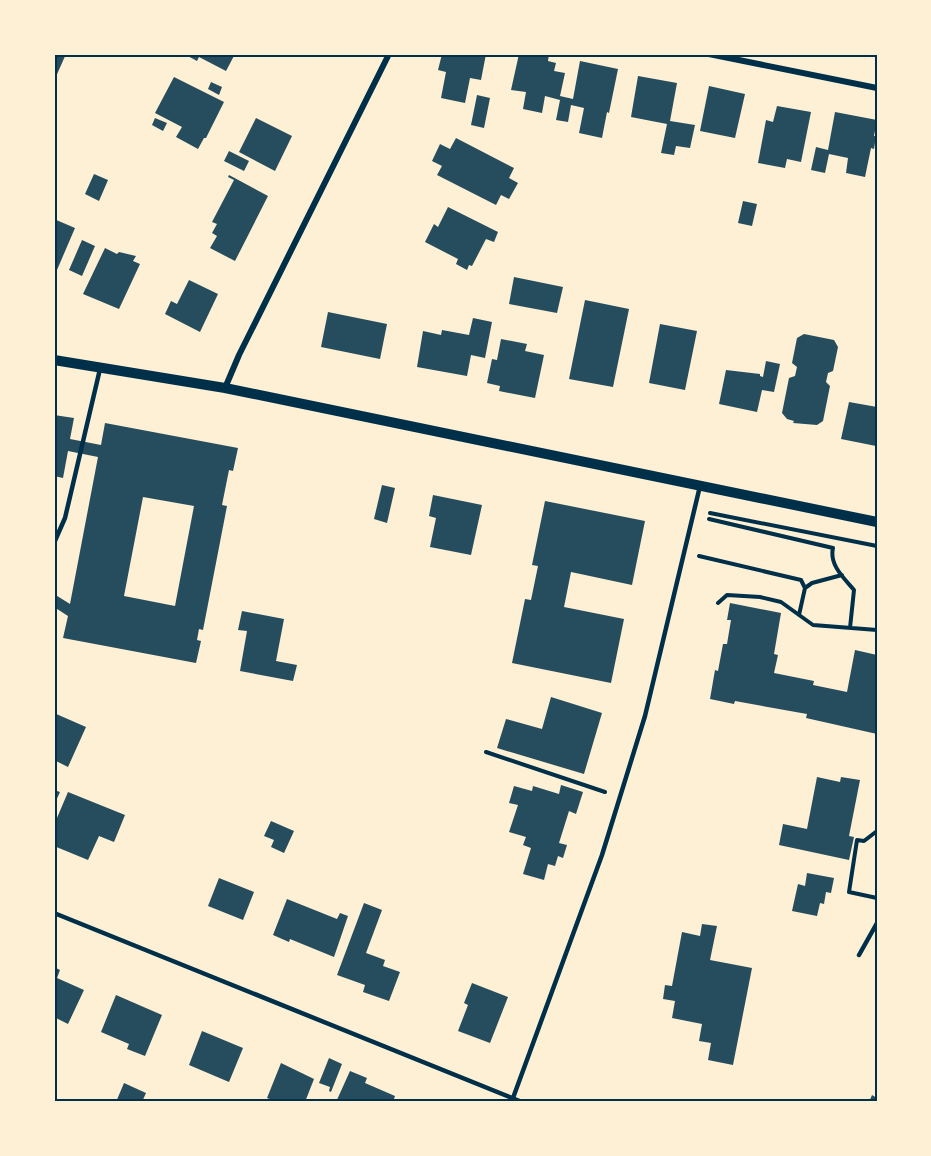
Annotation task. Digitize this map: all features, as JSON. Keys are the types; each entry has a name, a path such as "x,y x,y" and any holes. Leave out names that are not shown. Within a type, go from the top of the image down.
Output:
{"street":[{"path":"225,388 239,355 389,54"},
{"path":"709,54 877,88"},
{"path":"54,360 225,388 877,522"}],"lane":[{"path":"54,543 65,518 101,368"},
{"path":"513,1098 603,855 645,716 700,486"},
{"path":"54,913 522,1102"},
{"path":"859,955 877,923"}],"path":[{"path":"694,507 706,513 877,546"},
{"path":"692,516 833,548 831,555 836,567 854,590 850,628"},
{"path":"684,553 801,580 805,588 799,615"},
{"path":"805,588 812,583 842,575"},
{"path":"718,603 727,595 760,597 781,602 813,625 877,630"},
{"path":"486,752 620,797"},
{"path":"877,831 864,841 857,840 849,892 877,898"}],"building":[{"path":"54,54 66,54 54,81"},
{"path":"184,54 235,54 226,71 199,57 197,61"},
{"path":"442,54 486,54 481,80 470,78 465,103 441,98 446,72 438,70"},
{"path":"519,54 549,54 548,61 556,63 554,71 565,73 560,96 573,99 580,61 618,69 602,138 579,133 584,108 571,105 568,122 556,120 560,100 545,96 542,113 523,109 526,92 511,90"},
{"path":"638,76 677,83 670,121 695,125 690,148 676,146 674,155 661,153 667,124 631,117"},
{"path":"174,77 224,102 198,149 176,137 182,127 155,113"},
{"path":"211,82 222,87 219,95 208,89"},
{"path":"709,86 745,94 735,138 700,131"},
{"path":"477,95 490,98 484,128 471,125"},
{"path":"777,106 811,112 801,162 787,159 785,168 758,163 766,120 773,122"},
{"path":"835,112 877,120 874,149 871,148 865,177 846,173 848,158 829,154 825,173 811,170 816,147 828,150"},
{"path":"155,118 167,123 163,131 152,125"},
{"path":"256,118 292,136 275,171 239,152"},
{"path":"456,138 514,168 509,178 518,183 509,199 501,195 496,205 437,175 442,166 432,161 440,144 450,149"},
{"path":"229,151 249,161 244,171 224,161"},
{"path":"94,174 108,180 99,201 85,194"},
{"path":"229,175 268,196 235,261 210,248 217,236 212,233 217,224 212,222 234,180 228,177"},
{"path":"743,201 757,204 752,226 738,223"},
{"path":"448,207 498,232 494,242 486,239 472,266 469,265 467,270 456,264 458,259 425,242 434,224 438,227"},
{"path":"54,219 75,228 54,277"},
{"path":"82,240 95,246 82,276 69,270"},
{"path":"105,248 117,254 119,252 136,256 133,261 140,264 119,309 83,294"},
{"path":"514,277 563,287 557,313 509,304"},
{"path":"189,280 218,294 200,332 165,314 171,301 177,304"},
{"path":"585,300 629,309 613,387 569,379"},
{"path":"328,312 387,324 380,359 321,347"},
{"path":"473,318 492,322 485,358 471,355 467,376 417,367 423,331 441,335 442,330 469,335"},
{"path":"660,324 697,331 685,390 649,383"},
{"path":"804,334 834,340 838,347 833,371 828,373 826,382 830,386 823,421 817,425 793,423 794,421 787,419 782,413 789,378 795,376 797,367 792,363 797,338"},
{"path":"501,339 527,344 525,351 544,355 535,398 499,391 500,386 487,383 492,359 497,360"},
{"path":"766,361 780,364 774,392 762,390 757,412 719,404 726,370 760,374 763,377"},
{"path":"849,402 877,407 876,446 841,439"},
{"path":"54,415 74,418 70,439 101,445 105,423 238,448 233,471 229,470 222,505 227,506 203,630 199,629 197,640 201,641 196,663 63,638 68,616 54,607 54,594 70,604 98,457 68,451 63,478 54,476","holes":["143,497 194,506 175,606 124,596"]},
{"path":"382,485 395,488 387,523 374,519"},
{"path":"433,495 482,505 471,555 430,547 436,518 429,516"},
{"path":"545,501 645,521 632,585 571,572 564,607 624,619 611,683 512,663 525,599 531,600 538,566 532,565"},
{"path":"730,603 781,613 774,654 778,655 774,673 814,681 813,685 847,692 855,650 877,655 877,734 806,718 807,714 735,701 734,704 710,699 715,670 718,671 723,644 727,644 731,620 727,620"},
{"path":"242,611 284,619 276,661 297,665 293,681 240,671 247,631 238,630"},
{"path":"551,697 602,713 584,774 497,748 506,719 542,729"},
{"path":"54,713 86,727 68,767 54,760"},
{"path":"817,777 840,782 841,777 860,780 849,836 854,837 849,860 779,845 783,824 807,829"},
{"path":"561,785 583,792 576,814 569,811 559,843 567,845 563,858 558,856 555,866 548,864 544,880 523,874 531,848 523,845 526,837 509,832 518,805 509,803 514,786 532,791 533,786 559,794"},
{"path":"54,790 60,792 54,805"},
{"path":"68,792 125,815 114,842 99,836 88,860 54,846 54,825"},
{"path":"271,821 294,831 284,853 271,847 274,840 264,836"},
{"path":"807,873 834,878 831,893 826,892 824,904 820,903 817,916 792,911 798,884 805,886"},
{"path":"219,878 254,892 243,920 208,906"},
{"path":"287,899 337,919 340,913 348,916 334,957 290,939 289,942 273,935"},
{"path":"364,903 382,910 366,953 385,960 383,966 400,972 389,1001 363,992 365,985 337,975"},
{"path":"702,924 717,926 710,960 752,968 733,1065 708,1060 711,1043 699,1041 702,1024 672,1018 675,1001 663,999 665,985 672,986 682,932 700,936"},
{"path":"54,967 60,970 57,978 84,990 68,1024 54,1017"},
{"path":"472,983 508,997 490,1043 458,1031 468,1005 464,1003"},
{"path":"116,995 162,1015 145,1056 127,1049 129,1044 101,1032"},
{"path":"202,1031 243,1048 229,1082 189,1065"},
{"path":"329,1058 342,1064 331,1092 330,1087 319,1083"},
{"path":"281,1063 314,1079 305,1102 277,1102 267,1098"},
{"path":"350,1071 367,1078 365,1083 395,1096 393,1102 336,1102"},
{"path":"124,1083 146,1093 142,1102 116,1102"},
{"path":"872,1095 877,1098 877,1102 869,1102"}]}
